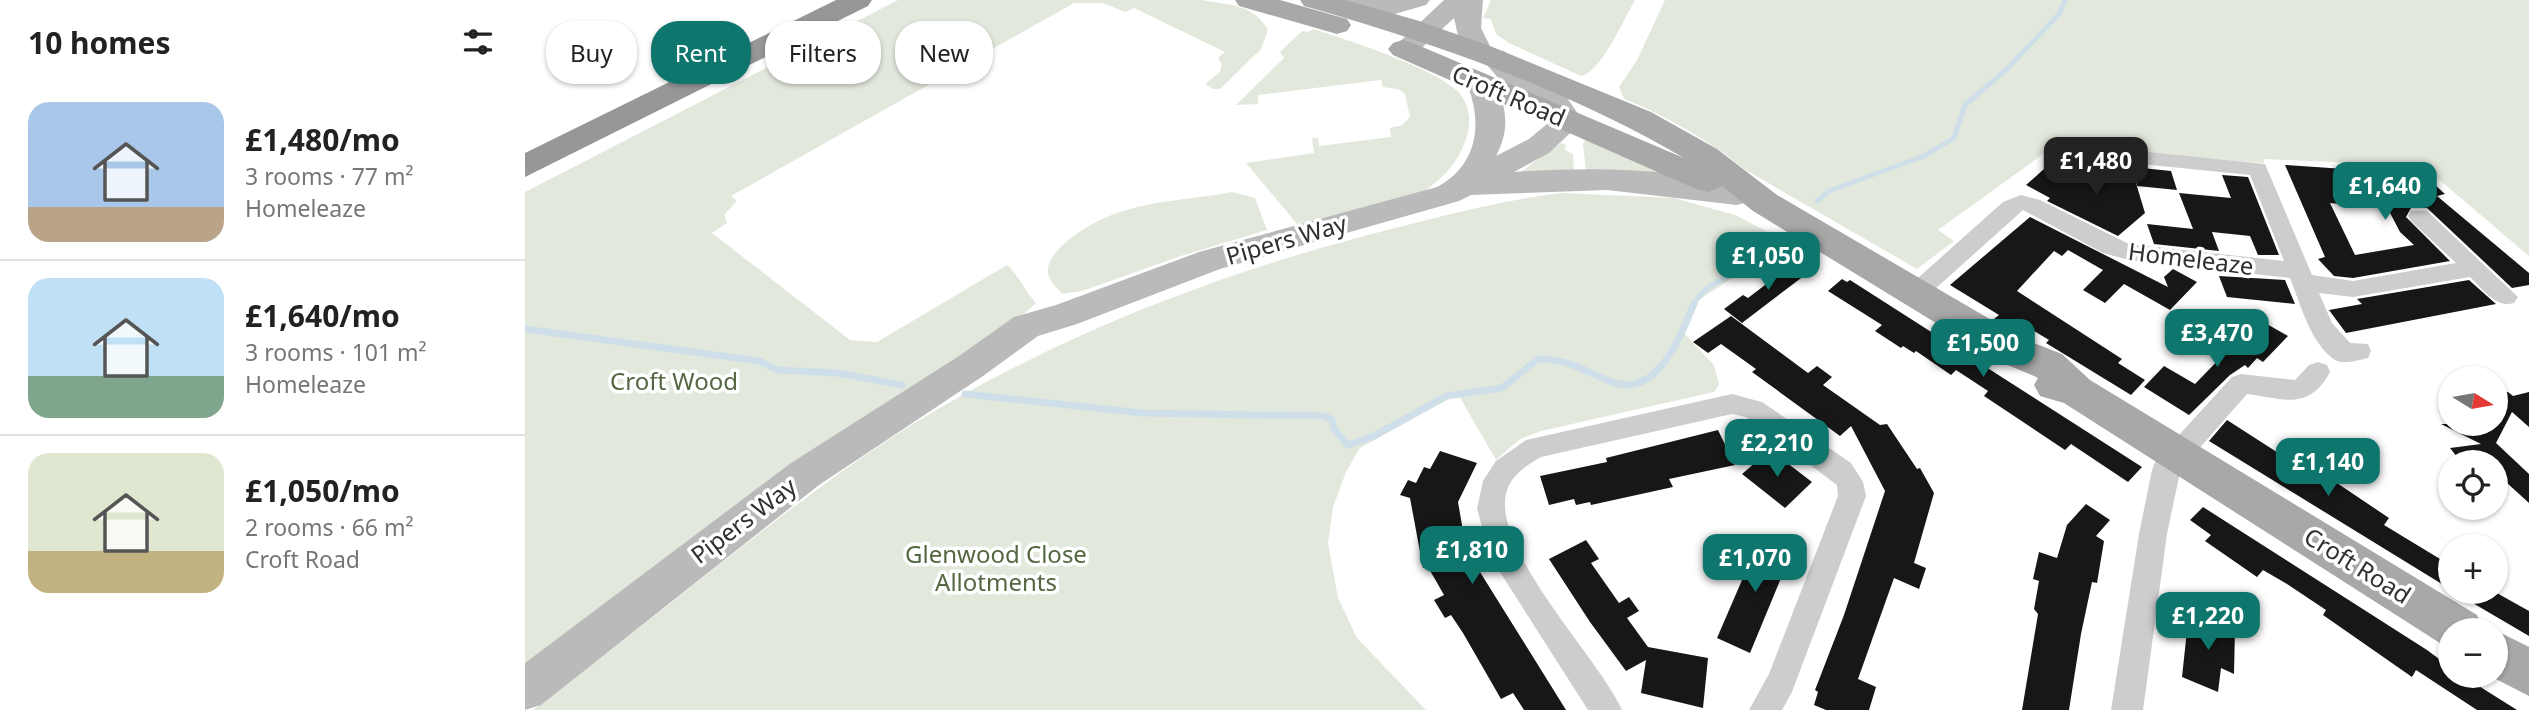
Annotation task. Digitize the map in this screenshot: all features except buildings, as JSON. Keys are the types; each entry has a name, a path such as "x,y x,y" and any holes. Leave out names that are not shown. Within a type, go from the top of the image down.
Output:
{"highway":[{"path":"525,142 816,0"},
{"path":"525,166 857,0"}],"main road":[{"name":"Croft Road","path":"1249,0 1305,14 1408,30"},
{"name":"Croft Road","path":"1316,0 1408,30 1485,64 1564,108 1751,199 1917,292 2013,351 2022,365 2056,386 2076,391 2441,618"},
{"path":"1408,30 1434,0"},
{"path":"1408,30 1459,0"},
{"path":"1460,189 1486,150 1492,135 1492,110 1485,64 1468,33 1467,14 1470,0"},
{"name":"Pipers Way","path":"525,690 805,474 971,366 1050,330 1065,315 1191,266 1460,189 1539,146 1564,108"},
{"path":"1460,189 1537,179 1602,178 1651,181 1751,199"},
{"path":"2508,660 2529,673"}],"street":[{"name":"Homeleaze","path":"2148,159 2181,170 2258,169 2325,333 2344,353 2359,352"},
{"name":"Homeleaze","path":"1917,292 2011,206 2021,202 2032,205 2119,250 2302,276 2353,289 2475,268"},
{"path":"2419,216 2506,297"},
{"path":"2127,710 2153,534 2165,470 2172,451 2188,443 2241,384 2301,391 2318,372"},
{"path":"1606,710 1505,558 1493,534 1489,509 1493,492 1501,473 1512,462 1535,448 1732,404 1753,408 1768,417 1842,471 1850,482 1852,496 1781,682 1765,710"}],"green space":[{"name":"Croft Wood","path":"898,0 1202,0 1248,10 1262,21 1268,30 1261,49 1220,89 1213,89 1205,84 1220,72 1222,64 1218,58 1225,52 1134,8 1125,12 1103,3 1074,3 993,49 993,21 895,21 895,84 930,84 731,196 737,201 724,215 727,223 712,233 850,340 877,342 1007,265 1036,303 1006,330 525,670 525,192 735,84 751,84 751,76 765,68 765,84 881,84 881,21 857,21"},
{"path":"1491,0 1635,0 1604,55 1589,73 1581,76 1509,43 1496,34 1491,19 1483,18"},
{"path":"1665,0 2529,0 2529,256 2423,166 2263,159 2264,163 2144,154 2144,157 2122,155 2115,151 2061,148 2046,152 1938,230 1954,241 1917,269 1744,169 1687,130 1624,99 1619,87 1637,60"},
{"path":"1313,29 1409,64 1445,81 1461,95 1469,120 1463,148 1449,169 1423,192 1298,225 1246,163 1314,153 1312,138 1318,138 1319,146 1391,137 1390,128 1402,125 1410,117 1405,94 1398,89 1383,87 1381,80 1258,95 1258,104 1236,105 1284,58 1280,52 1302,31"},
{"path":"1586,140 1661,173 1586,173 1583,143"},
{"path":"1561,143 1566,145 1565,150 1573,154 1574,173 1519,173"},
{"path":"1232,192 1255,198 1267,230 1181,256 1082,291 1062,294 1049,277 1048,267 1053,256 1073,237 1099,221 1147,205"},
{"name":"Glenwood Close Allotments","path":"1561,193 1674,198 1735,215 1787,242 1693,304 1680,329 1714,365 1719,385 1714,392 1541,431 1520,439 1496,460 1458,394 1360,448 1346,472 1333,507 1328,543 1338,598 1357,638 1426,710 533,710 760,532 836,476 888,440 1007,371 1133,313 1262,266 1436,218 1498,203"}],"waterway":[{"path":"1817,201 1829,191 1924,156 1954,138 1965,105 2007,69 2059,14 2065,0"},
{"path":"1693,305 1712,285 1757,264 1789,241"},
{"path":"965,394 1143,413 1325,416 1332,420 1334,429 1348,445 1374,436 1446,396 1502,388 1538,359 1567,363 1609,381 1626,385 1640,382 1664,363 1693,305"},
{"path":"525,329 759,361 778,370 837,373 902,385"}]}
